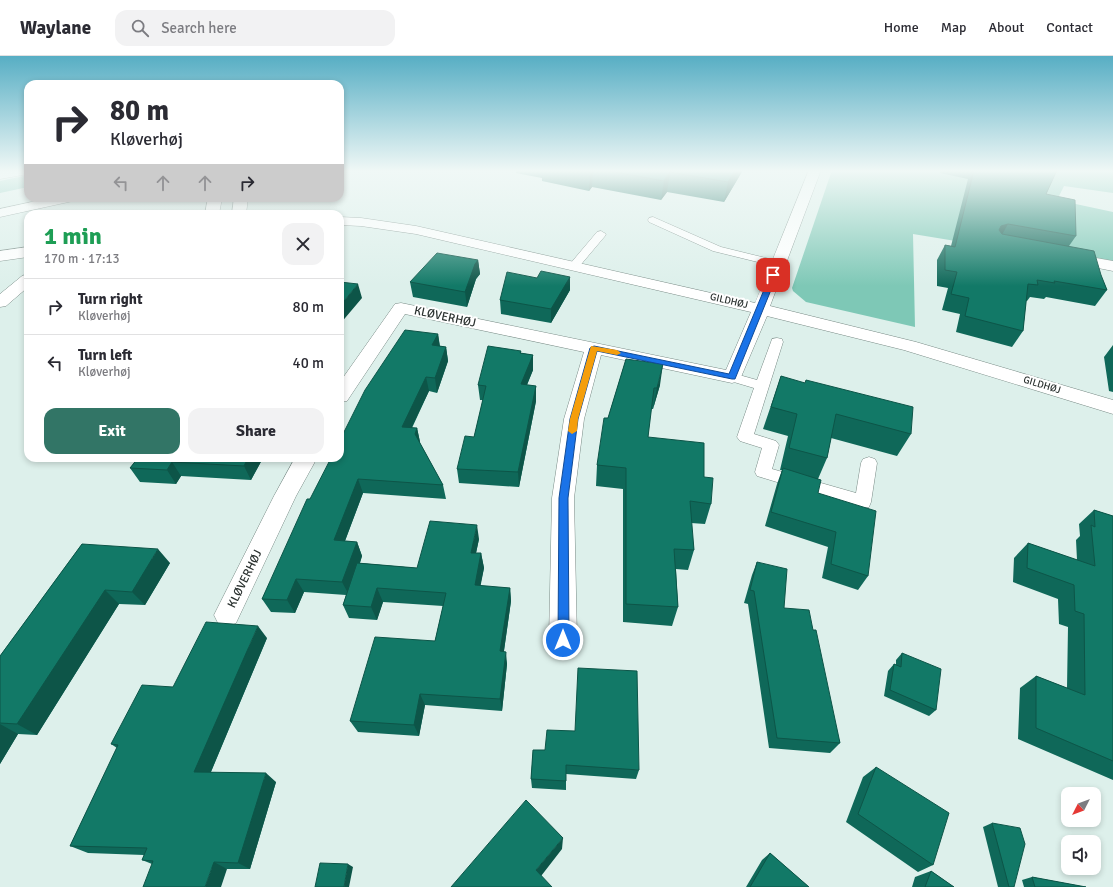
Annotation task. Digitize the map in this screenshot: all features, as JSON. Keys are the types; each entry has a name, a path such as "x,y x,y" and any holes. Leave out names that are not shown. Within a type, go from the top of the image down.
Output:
{"street":[{"path":"0,213 19,209"},
{"path":"732,377 761,309 800,209"},
{"name":"GILDHØJ","path":"344,221 361,222 416,230 761,309 910,346 1113,407"},
{"path":"0,256 24,253"},
{"path":"1052,255 1113,266"},
{"path":"0,302 24,282"},
{"name":"KLØVERHØJ","path":"344,390 400,308 732,377"},
{"path":"563,640 563,498 574,419 594,348"},
{"name":"KLØVERHØJ","path":"227,615 285,496 304,462"}],"lane":[{"path":"653,220 717,249 778,264"},
{"path":"574,266 601,234"},
{"path":"1090,262 1094,276"},
{"path":"777,342 745,437 771,445 763,472 863,502 869,463"},
{"path":"732,377 762,386"}],"green space":[{"path":"819,209 1098,209 1113,212 1113,267 913,234 915,327 806,302 793,291 792,288"}],"building":[{"path":"964,209 1075,209 1076,236 1008,224 1001,226 999,230 1002,234 1094,251 1107,290 1054,281 1055,283 1037,280 1038,285 1028,284 1023,331 965,316 969,298 951,294 957,272 945,270 945,245 955,247"},
{"path":"437,253 478,260 475,264 465,292 410,282"},
{"path":"541,271 570,277 551,309 500,300 507,272 537,278"},
{"path":"344,282 358,284 344,301"},
{"path":"405,330 438,334 432,345 446,347 435,378 426,377 402,427 417,428 415,434 443,485 358,479 334,540 357,542 342,582 296,579 287,600 262,599 307,499 310,499 329,462 344,462 344,432 365,390"},
{"path":"488,346 521,351 520,353 533,355 521,384 536,386 518,472 457,469 465,436 474,437 486,386 478,385"},
{"path":"626,359 663,364 657,388 654,388 648,437 704,443 704,477 713,478 711,504 690,501 694,550 674,549 678,607 626,604 626,468 597,465 604,418 608,418"},
{"path":"781,376 805,383 806,380 913,407 911,434 836,414 827,458 789,448 797,414 771,407"},
{"path":"135,462 172,462 167,470 130,468"},
{"path":"172,462 246,462 244,466"},
{"path":"783,468 821,480 818,493 876,511 868,576 831,564 836,532 771,512"},
{"path":"1094,510 1113,516 1113,761 1036,728 1036,676 1085,695 1084,614 1075,611 1074,585 1027,568 1028,543 1095,566 1091,525 1095,527"},
{"path":"430,521 477,525 471,553 481,553 475,585 510,588 500,651 506,652 500,699 420,694 414,725 350,721 375,637 435,641 446,593 377,588 371,607 343,605 357,563 417,568"},
{"path":"82,544 158,549 132,592 105,590 17,724 0,723 0,656"},
{"path":"757,562 787,569 784,608 809,610 813,630 816,630 840,743 777,738 754,591 750,590"},
{"path":"206,622 258,626 194,772 266,773 238,863 214,862 205,887 143,887 153,861 142,860 147,848 70,846 118,745 111,744 142,685 173,687"},
{"path":"902,653 941,669 936,710 890,690 894,664 901,667"},
{"path":"578,668 637,671 639,770 566,765 566,781 531,779 533,750 545,750 547,730 575,731"},
{"path":"876,767 949,813 933,865 858,814"},
{"path":"526,800 563,838 536,870 552,887 451,887"},
{"path":"992,823 1020,828 1025,844 1014,887 1009,887"},
{"path":"770,853 809,887 750,887"},
{"path":"320,863 348,864 344,887 315,887"},
{"path":"931,871 954,887 925,887"},
{"path":"1032,877 1086,887 1035,887"}],"slow traffic":[{"path":"572,431 594,348 617,353"}],"route":[{"path":"563,640 563,498 574,419 594,348 732,377 761,309 773,275"}]}
